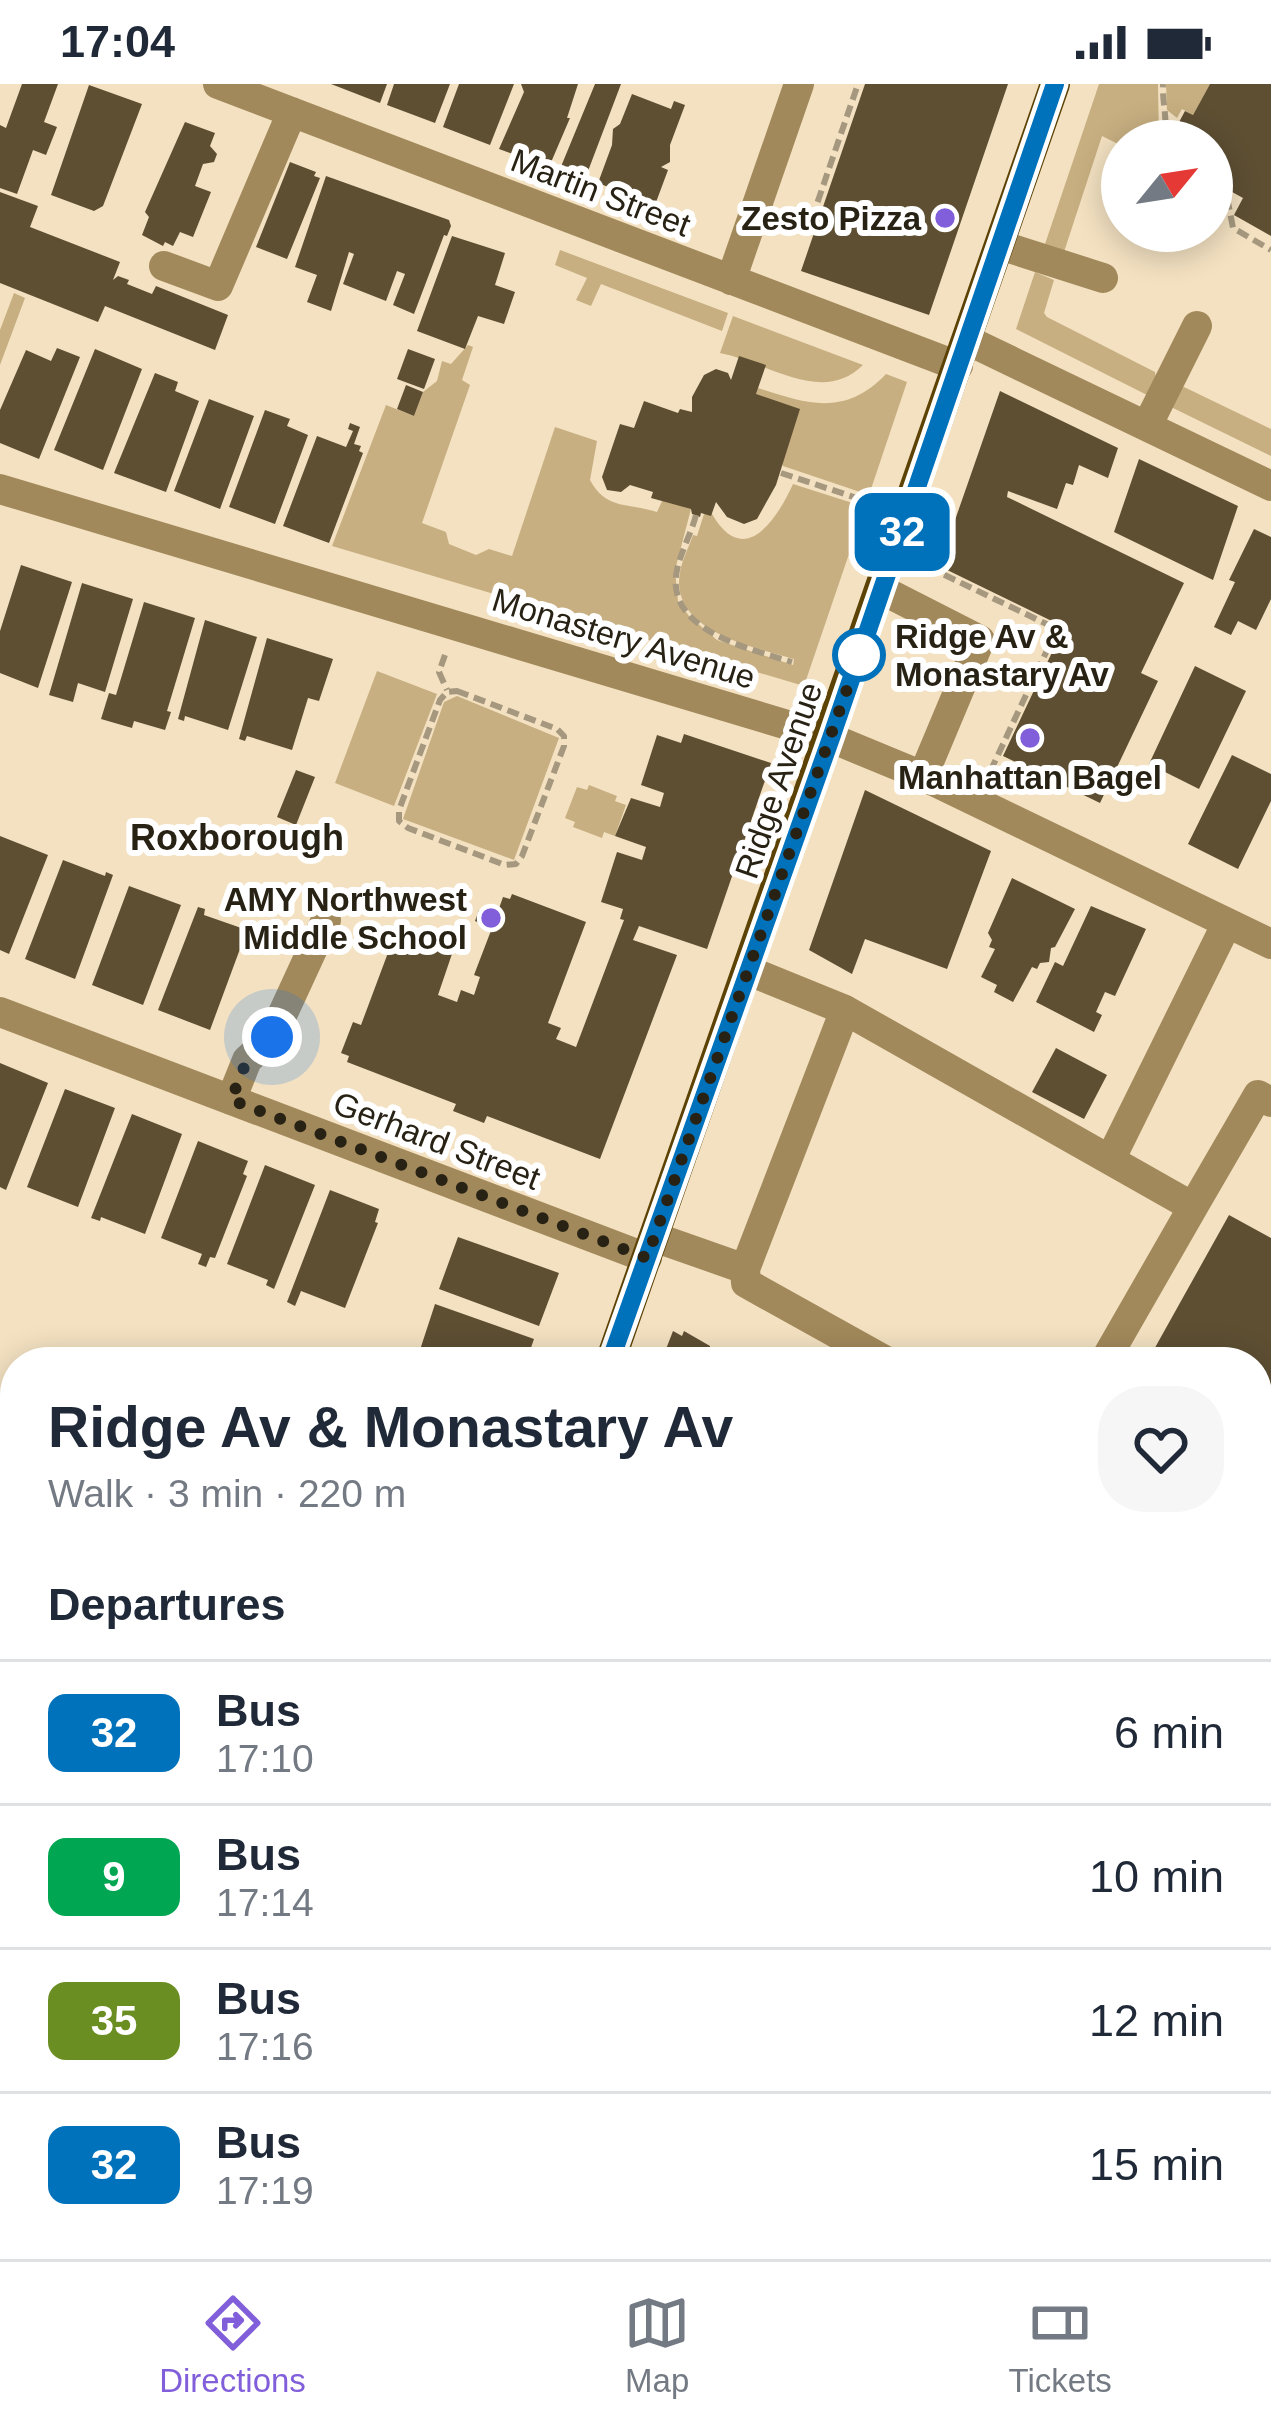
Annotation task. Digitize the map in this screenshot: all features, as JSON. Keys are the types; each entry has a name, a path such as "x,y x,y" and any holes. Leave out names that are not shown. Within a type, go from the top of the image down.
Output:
{"main road":[{"name":"Ridge Avenue","path":"615,1347 1055,84"}],"street":[{"name":"Martin Street","path":"218,84 731,280 963,353 1147,426 1271,486"},
{"path":"731,280 799,84"},
{"path":"164,266 218,286 292,112"},
{"path":"1000,245 1103,278"},
{"path":"1147,426 1197,326"},
{"name":"Monastery Avenue","path":"0,489 831,738 923,776 1271,944"},
{"path":"882,590 980,640 923,776"},
{"path":"231,1100 247,1060 272,1037 326,920"},
{"path":"1110,1160 1227,923"},
{"path":"749,971 845,1010 1192,1207"},
{"path":"845,1010 745,1269 746,1283 861,1347"},
{"name":"Gerhard Street","path":"0,1012 231,1100 651,1247 745,1269"},
{"path":"1113,1347 1258,1096 1271,1102"}],"path":[{"path":"789,224 808,230 858,84"},
{"path":"1163,84 1161,105 1166,120"},
{"path":"1233,228 1271,250"},
{"path":"781,473 872,503"},
{"path":"696,515 677,570 680,600 690,615 718,637 792,662"},
{"path":"445,655 439,672 447,692"},
{"path":"447,692 557,729 564,736 523,856 516,864 505,865 399,821 399,810 447,692"},
{"path":"989,774 996,760"}],"shaded area":[{"path":"1099,84 1158,84 1159,120 1101,120 1101,139 1064,252 1044,247"},
{"path":"1166,84 1210,84 1193,115 1182,109 1177,118 1167,110"},
{"path":"560,250 728,313 722,331 601,284 591,306 576,300 587,278 555,265"},
{"path":"1035,272 1054,280 1044,313 1047,317 1155,372 1147,395 1016,329"},
{"path":"14,293 25,298 0,365 0,330"},
{"path":"733,316 863,365 847,377 812,382 720,353"},
{"path":"468,345 473,347 462,380 470,385 422,523 446,532 449,544 476,555 489,549 512,556 555,427 597,441 590,480 603,496 657,512 663,499 691,509 675,570 678,601 689,616 717,640 793,665 794,659 718,633 688,609 680,592 680,572 693,535 697,536 704,514 712,514 736,538 759,533 779,511 793,484 865,507 804,686 332,546 386,405 414,416 423,392 437,381 442,361 451,364"},
{"path":"886,374 907,382 869,495 783,466 756,394 758,388 809,402 840,402 871,388"},
{"path":"1184,387 1271,429 1271,456 1171,407"},
{"path":"377,671 437,694 394,806 335,783"},
{"path":"457,696 559,738 514,860 403,819 444,702"},
{"path":"589,785 617,796 615,801 626,805 615,836 604,832 602,838 573,827 575,822 565,818 577,787 587,790"}],"building":[{"path":"22,84 58,84 44,122 57,127 46,155 33,150 17,194 0,188 0,125 6,128"},
{"path":"331,84 387,84 380,103"},
{"path":"394,84 450,84 435,123 387,105"},
{"path":"459,84 514,84 490,145 443,127"},
{"path":"521,84 578,84 570,118 549,167 499,149 524,92"},
{"path":"595,84 621,84 585,179 560,169"},
{"path":"865,84 1008,84 929,315 801,271"},
{"path":"1210,84 1271,84 1271,236 1234,215 1243,198 1233,193 1233,120 1180,120 1185,111 1193,115"},
{"path":"89,85 142,104 103,206 94,211 51,195"},
{"path":"632,94 671,109 674,101 685,105 670,145 670,162 661,167 668,170 655,205 598,183 613,129 620,124"},
{"path":"185,122 215,133 210,146 217,154 214,162 203,164 195,186 211,192 193,237 180,232 173,246 165,242 163,246 142,235 149,217 145,212"},
{"path":"290,162 320,178 287,259 256,247"},
{"path":"326,176 449,220 451,226 414,314 393,305 405,274 397,271 386,301 343,284 354,254 349,252 331,311 307,302 317,275 295,267"},
{"path":"0,192 38,206 30,227 120,262 113,280 118,276 152,294 156,286 228,315 215,350 105,306 98,322 0,283"},
{"path":"452,236 505,253 495,285 515,292 504,324 478,316 465,349 417,331"},
{"path":"57,348 80,357 39,459 0,443 0,410 26,350 51,361"},
{"path":"95,349 142,369 103,470 54,450"},
{"path":"408,349 435,359 424,389 397,379"},
{"path":"739,356 766,365 756,394 800,409 776,485 757,519 744,524 727,517 716,502 711,516 701,513 700,517 630,485 621,492 607,490 602,477 620,424 634,428 644,401 678,413 680,409 692,412 692,397 704,375 716,369 728,373 731,380"},
{"path":"155,373 178,382 175,391 199,401 166,492 114,473"},
{"path":"406,385 423,392 414,416 397,409"},
{"path":"1000,391 1118,448 1108,478 1079,465 1057,509 1008,491 1007,497 1184,583 1141,673 1158,681 1100,803 1003,756 1064,627 939,566"},
{"path":"209,399 254,416 220,509 174,491"},
{"path":"265,410 290,419 287,426 308,435 275,524 229,507"},
{"path":"350,423 360,427 354,444 363,453 329,543 283,526 317,436 346,447 353,431 348,429"},
{"path":"1139,459 1238,506 1213,580 1114,532"},
{"path":"1254,529 1271,537 1271,599 1256,630 1238,621 1231,635 1214,627 1235,582 1229,580"},
{"path":"21,565 72,582 38,688 0,673 0,631"},
{"path":"82,583 133,599 105,692 78,683 73,702 49,695"},
{"path":"144,602 195,618 165,730 134,721 132,728 101,719 109,693 116,695"},
{"path":"205,620 257,637 228,730 185,716 184,721 178,719"},
{"path":"267,638 333,659 319,701 308,698 292,750 247,736 245,741 239,739"},
{"path":"1195,666 1246,691 1199,789 1149,764"},
{"path":"684,734 771,763 707,949 639,926 633,940 677,955 600,1159 487,1116 484,1123 453,1111 456,1104 347,1062 349,1056 341,1053 353,1022 361,1025 395,934 435,950 437,944 453,951 438,995 457,1002 461,990 474,995 480,977 474,975 492,928 475,921 479,910 496,917 503,897 510,899 512,894 586,922 548,1023 561,1028 556,1039 576,1047 624,920 620,919 623,909 601,902 617,852 642,860 646,847 615,836 631,798 660,807 664,793 641,785 657,735 681,743"},
{"path":"1232,755 1271,774 1271,801 1238,869 1188,844"},
{"path":"296,770 315,777 296,825 277,817"},
{"path":"865,790 991,851 947,969 865,939 852,974 809,950"},
{"path":"0,836 48,855 9,954 0,950"},
{"path":"63,860 113,875 75,979 25,959"},
{"path":"1012,878 1075,909 1051,948 1049,962 1032,967 1013,1002 994,992 997,985 981,977 995,949 989,947 988,933"},
{"path":"129,886 181,905 143,1005 92,985"},
{"path":"1091,906 1146,929 1115,996 1105,992 1094,1032 1036,1002 1055,962 1063,966"},
{"path":"198,907 205,909 204,915 247,930 210,1030 158,1010"},
{"path":"1056,1048 1107,1075 1084,1119 1032,1092"},
{"path":"0,1063 48,1083 6,1190 0,1187"},
{"path":"65,1089 115,1108 78,1207 27,1187"},
{"path":"132,1114 182,1134 145,1234 101,1217 100,1221 91,1218"},
{"path":"198,1141 248,1161 243,1174 247,1176 215,1258 210,1257 206,1267 198,1264 202,1254 161,1238"},
{"path":"265,1165 315,1185 274,1289 266,1285 268,1280 227,1264"},
{"path":"330,1190 379,1209 378,1223 345,1308 301,1291 295,1306 287,1302"},
{"path":"1229,1215 1271,1238 1271,1347 1155,1347"},
{"path":"458,1237 559,1273 539,1326 439,1289"},
{"path":"435,1304 534,1339 531,1347 421,1347"},
{"path":"673,1331 682,1336 684,1331 710,1346 710,1347 667,1347"}],"bus line":[{"name":"32","path":"615,1347 1055,84"}],"place":[{"name":"Zesto Pizza","path":"945,218"},
{"name":"Ridge Av & Monastary Av","path":"859,655"},
{"name":"Manhattan Bagel","path":"1030,738"},
{"name":"AMY Northwest Middle School","path":"491,918"}],"district":[{"name":"Roxborough","path":"237,837"}],"route":[{"path":"272,1037 247,1060 231,1100 647,1258 859,655"}]}
